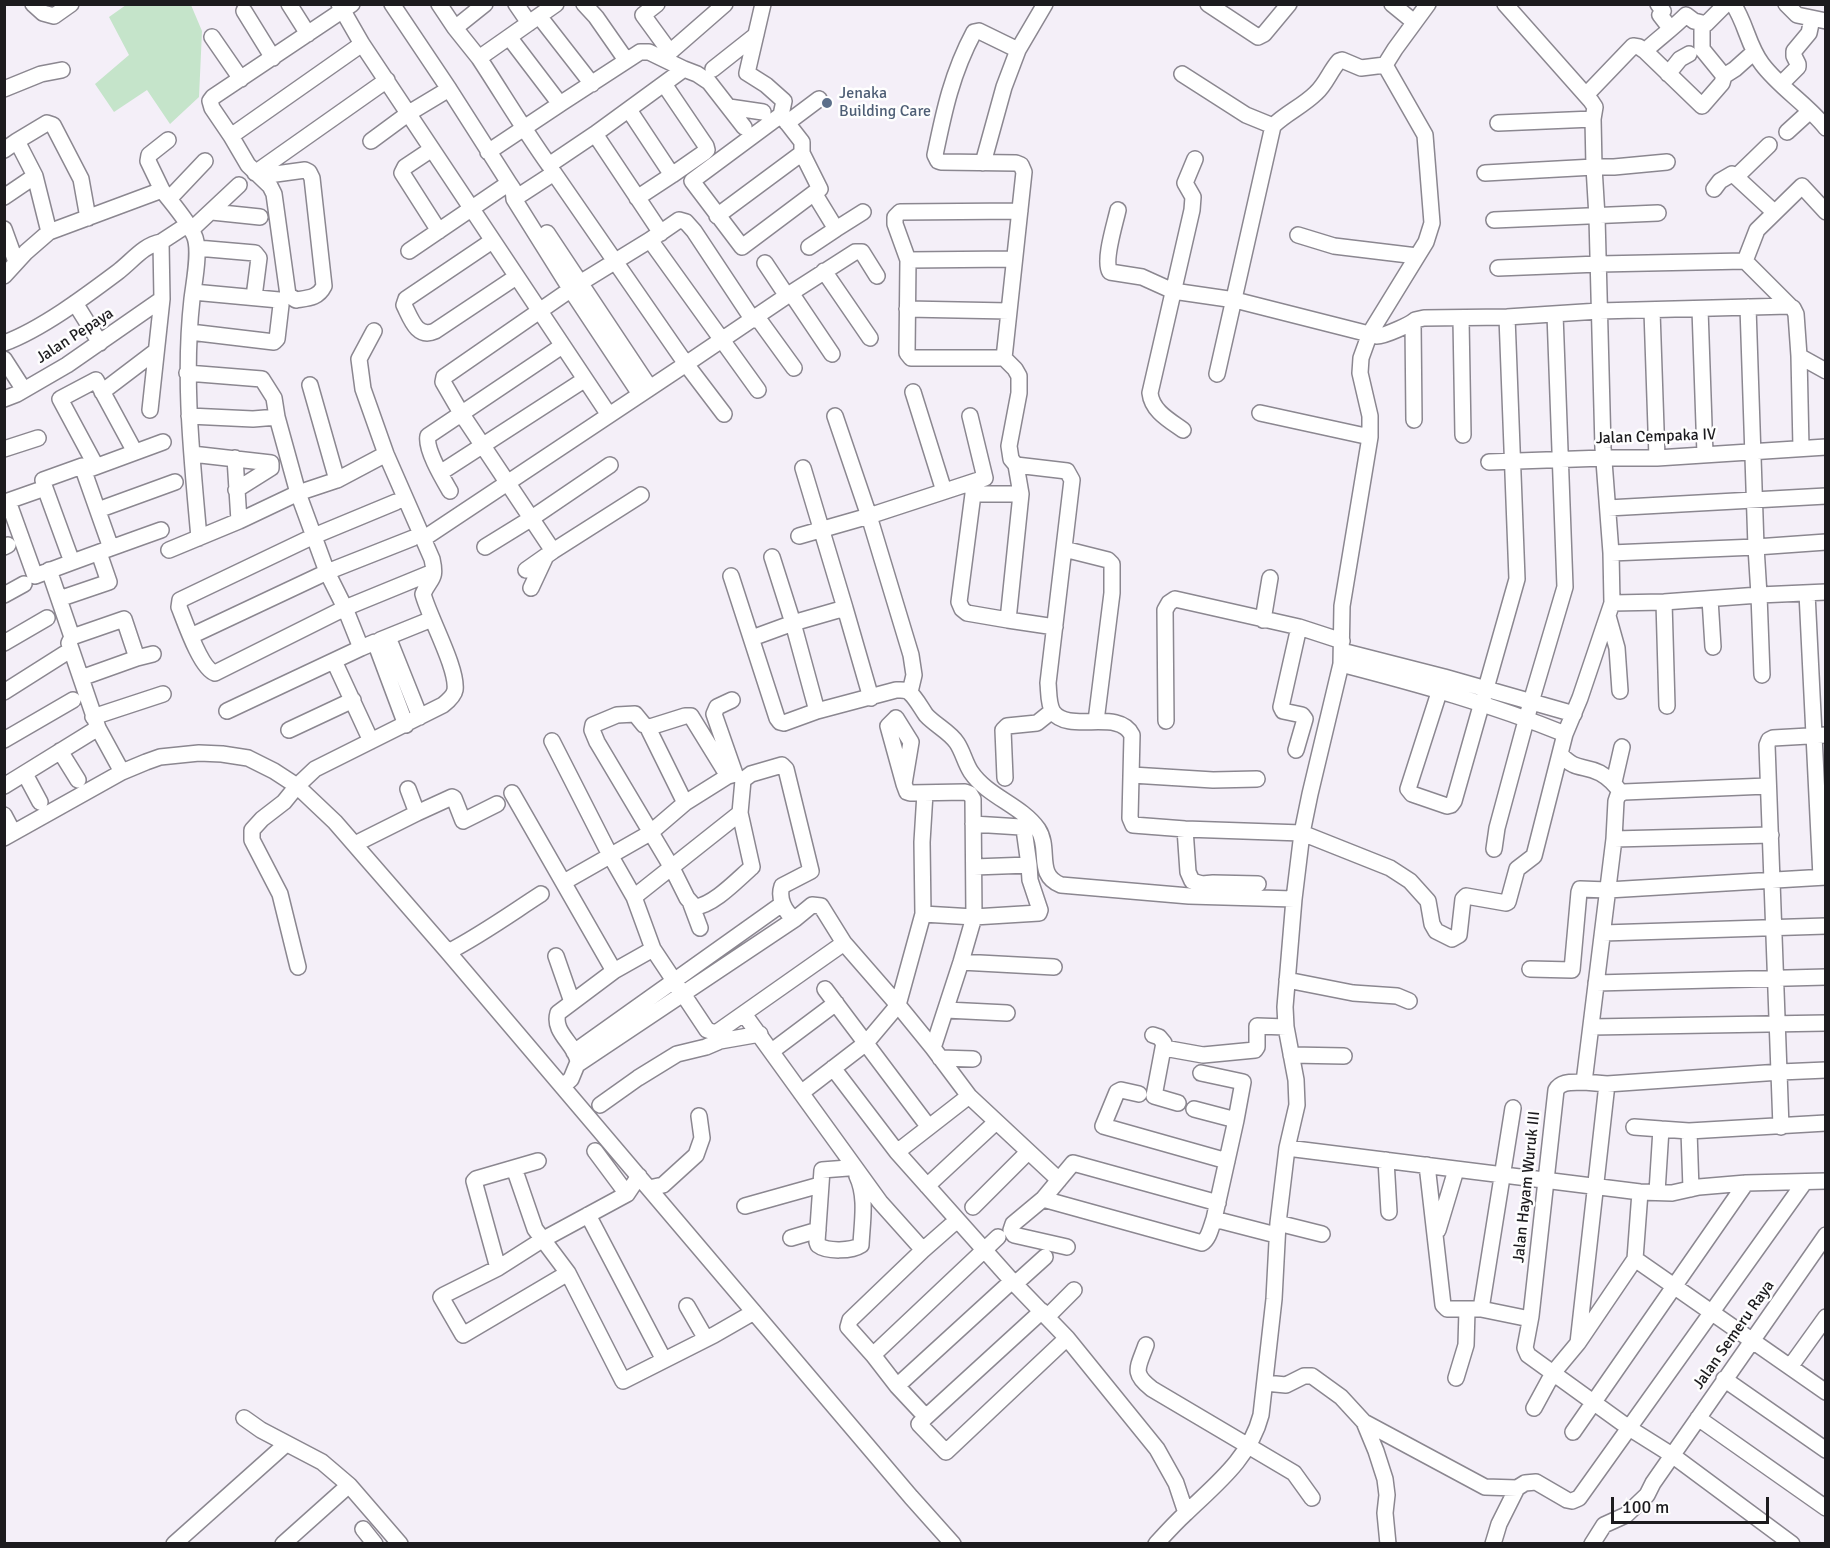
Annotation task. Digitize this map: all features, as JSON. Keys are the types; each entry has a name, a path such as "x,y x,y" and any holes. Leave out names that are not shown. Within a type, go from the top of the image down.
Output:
{"street":[{"path":"33,4 43,13 54,16 72,4"},
{"path":"289,4 308,34"},
{"path":"392,4 645,391"},
{"path":"440,4 686,364 724,414"},
{"path":"455,28 485,4"},
{"path":"516,4 534,20 592,84"},
{"path":"479,58 556,4"},
{"path":"584,4 596,17 626,60"},
{"path":"657,4 643,15 670,52 725,4"},
{"path":"763,4 747,73 766,85 784,101 784,119 802,142 802,153 820,189 742,247 692,181 784,119 819,99"},
{"path":"983,163 1004,87 1018,50 1045,4"},
{"path":"1208,4 1227,9 1258,37 1264,34 1289,4"},
{"path":"1392,4 1414,22"},
{"path":"1217,374 1273,126 1308,101 1339,61 1342,60 1365,69 1385,65 1428,4"},
{"path":"1505,4 1586,94 1594,107 1604,458 1611,553 1610,609 1617,648 1620,691"},
{"path":"1658,4 1663,11 1660,15 1671,28"},
{"path":"1692,10 1694,21 1702,24 1708,23 1726,4"},
{"path":"1733,4 1761,63 1780,84 1820,117 1787,132"},
{"path":"1780,84 1798,67 1794,51 1819,20 1797,15 1786,4"},
{"path":"258,175 305,170 312,178 324,286 321,292 314,297 296,300 288,295 274,194 270,186 258,175 248,165 212,108 210,101 213,96 273,58 345,7 362,44 609,415"},
{"path":"1645,51 1692,10"},
{"path":"244,11 273,58"},
{"path":"1702,24 1702,50 1724,76"},
{"path":"1004,358 1023,167 1016,163 940,162 935,157 948,96 974,32 980,31 1018,50"},
{"path":"713,69 756,35"},
{"path":"212,37 241,79"},
{"path":"509,37 560,104"},
{"path":"231,136 362,44"},
{"path":"1586,94 1633,46 1645,51 1702,106 1722,83 1724,76 1754,52"},
{"path":"488,152 640,52 649,52 704,78 744,127"},
{"path":"1668,74 1680,59 1689,54"},
{"path":"1156,1544 1185,1513 1229,1473 1249,1446 1258,1426 1265,1383 1274,1299 1277,1229 1287,1148 1297,1105 1296,1080 1286,1027 1285,1008 1294,899 1302,833 1342,652 1342,606 1370,437 1370,416 1360,373 1361,358 1370,333 1426,242 1432,223 1426,140 1385,65"},
{"path":"409,251 471,209 514,192 551,169 684,69"},
{"path":"4,89 41,74 62,70"},
{"path":"1182,74 1246,115 1273,126"},
{"path":"258,175 387,80"},
{"path":"638,198 707,150 664,84"},
{"path":"371,141 449,89"},
{"path":"729,107 763,112"},
{"path":"629,110 672,175"},
{"path":"1497,123 1593,119"},
{"path":"49,232 35,176 9,143 47,123 53,125 81,179 88,218"},
{"path":"595,134 638,198 656,237 758,390"},
{"path":"168,140 149,155 148,161 165,194 194,235 197,248 187,373 199,538"},
{"path":"1737,176 1769,145"},
{"path":"432,149 405,167 402,173 439,231"},
{"path":"717,216 802,153"},
{"path":"1183,430 1155,408 1151,402 1150,385 1193,205 1193,197 1185,183 1195,159"},
{"path":"4,276 49,232 165,194 205,161"},
{"path":"1485,173 1623,167 1667,162"},
{"path":"1714,189 1720,181 1732,174 1737,176 1773,212"},
{"path":"4,197 35,176"},
{"path":"4,343 21,336 75,303 151,245 189,228 212,212 239,185"},
{"path":"1745,261 1757,230 1802,186 1826,212"},
{"path":"814,193 836,229"},
{"path":"1118,210 1108,257 1110,272 1142,277 1173,291 1235,300 1382,336 1424,318 1461,319 1599,311 1791,307"},
{"path":"1008,620 1021,494 1016,465 1011,459 1009,446 1019,376 1004,358 910,358 907,353 908,260 895,224 895,217 900,212 1020,211"},
{"path":"212,212 260,217"},
{"path":"809,247 864,212"},
{"path":"1494,220 1658,213"},
{"path":"549,553 532,518 461,413 443,382 444,377 575,287 656,237 679,220 686,222 694,231 755,318 794,368"},
{"path":"4,229 16,262"},
{"path":"1298,235 1334,246 1417,256"},
{"path":"492,241 406,299 404,305 419,331 423,334 435,331 516,277"},
{"path":"150,410 162,299 161,242"},
{"path":"197,248 257,255 259,258 254,297"},
{"path":"191,636 327,572 418,539 508,482 824,271 859,251 877,276"},
{"path":"908,260 1014,259"},
{"path":"1498,268 1745,261 1796,314 1801,448"},
{"path":"765,263 832,354"},
{"path":"824,271 870,338"},
{"path":"190,332 274,342 277,339 281,305 279,300 193,292"},
{"name":"Jalan Pepaya","path":"4,399 67,365 162,299"},
{"path":"75,303 100,343"},
{"path":"1748,307 1762,675"},
{"path":"907,309 1009,311"},
{"path":"1700,309 1706,454"},
{"path":"1652,310 1657,458"},
{"path":"1494,849 1497,828 1526,718 1565,587 1555,314"},
{"path":"1442,683 1408,789 1412,794 1447,806 1454,801 1517,579 1507,317"},
{"path":"1461,319 1463,435"},
{"path":"1413,323 1414,420"},
{"path":"298,967 280,894 252,840 252,830 284,802 315,769 444,705 455,691 453,672 423,594 435,570 432,559 396,502 363,389 359,359 374,332"},
{"path":"450,491 440,473 427,440 428,436 562,346"},
{"path":"102,392 156,351"},
{"path":"1799,356 1826,371"},
{"path":"4,359 10,380 24,390"},
{"path":"187,373 262,379 274,398 298,494 327,572 345,608 375,643 420,717"},
{"path":"59,599 109,582 90,468 60,399 96,380 135,452"},
{"path":"440,473 584,380"},
{"path":"310,385 337,480"},
{"path":"913,392 944,491"},
{"path":"1260,412 1370,437"},
{"path":"189,416 253,419 278,417"},
{"path":"835,416 869,516 911,655 914,675 910,692"},
{"path":"799,536 985,478 970,416"},
{"path":"4,449 38,438"},
{"path":"72,562 42,480 82,466 90,468 163,442"},
{"name":"Jalan Cempaka IV","path":"1489,462 1657,458 1826,447"},
{"path":"192,454 268,462 272,466"},
{"path":"169,550 298,494 337,480 382,457"},
{"path":"382,457 418,539"},
{"path":"235,458 239,521"},
{"path":"236,490 272,466 290,465"},
{"path":"485,547 610,465"},
{"path":"1016,465 1067,471 1072,480 1048,683 1050,705 1052,711 1069,721 1096,721 1129,728 1132,735 1132,823 1138,826 1185,829 1302,833 1390,868 1410,880 1428,901 1432,924 1436,931 1452,939 1459,935 1464,899 1466,897 1506,903 1509,900 1517,869 1534,856 1566,734 1610,609"},
{"path":"803,468 871,698"},
{"path":"98,510 175,482"},
{"path":"45,488 8,501 35,576 161,530"},
{"path":"1021,494 973,494 959,602 967,613 1056,627"},
{"path":"526,570 641,495"},
{"path":"1608,508 1826,496"},
{"path":"396,502 314,536 180,600 179,607 191,636 207,669 215,673 345,608 430,577"},
{"path":"1611,553 1826,542"},
{"path":"1064,549 1108,560 1112,564 1112,593 1096,721"},
{"path":"531,588 549,553"},
{"path":"772,557 818,711"},
{"path":"50,570 72,637"},
{"path":"731,576 780,722 784,723 818,711 896,690 910,692 935,724 958,744 966,764 981,783 1030,820 1037,828 1043,842 1048,876 1055,883 1189,896 1294,899"},
{"path":"1263,620 1270,578"},
{"path":"4,595 24,584"},
{"path":"1610,609 1664,602 1826,592"},
{"path":"1530,969 1572,970 1580,889 1608,890 1823,877 1820,735 1807,593"},
{"path":"1166,721 1165,610 1175,599 1299,627 1342,652 1484,697 1526,718 1566,734"},
{"path":"1710,599 1713,647"},
{"path":"1664,602 1667,706"},
{"path":"752,638 845,608"},
{"path":"4,643 47,618"},
{"path":"81,678 145,656 124,619 72,637 69,643 95,723 122,772"},
{"path":"227,711 334,661 432,619"},
{"path":"1296,750 1305,719 1283,711 1281,707 1299,627"},
{"path":"375,643 406,725"},
{"path":"4,692 64,654"},
{"path":"334,661 371,741"},
{"path":"4,786 60,751 95,723 162,694"},
{"path":"1484,697 1531,702 1574,714"},
{"path":"4,740 73,700"},
{"path":"289,730 353,700"},
{"path":"647,726 656,726 691,716 732,700"},
{"path":"717,707 714,711 716,721 736,776"},
{"path":"1005,778 1003,730 1008,726 1036,723 1052,711"},
{"path":"685,803 647,726 635,714 617,715 595,723 592,728 597,741 672,868 691,904 700,928"},
{"path":"691,716 742,783 740,813 752,867 708,903 700,907 691,904"},
{"path":"1781,1127 1767,745 1773,738 1820,735"},
{"path":"552,741 634,897 653,949 707,1030 716,1033 844,943"},
{"path":"1584,1082 1614,839 1622,747"},
{"path":"60,751 78,780"},
{"path":"4,815 9,835 122,772 160,757 181,754 222,754 248,758 297,786 355,844 953,1544"},
{"path":"1560,754 1569,763 1601,773 1617,788 1767,786"},
{"path":"564,882 650,833 685,803 736,776 751,774 778,765 786,769 811,871 780,889 786,913 795,919"},
{"path":"25,774 40,802"},
{"path":"1132,775 1213,780 1257,779"},
{"path":"904,784 910,794 965,792 973,799 974,917 946,1010 936,1053"},
{"path":"408,789 417,813"},
{"path":"512,793 614,971"},
{"path":"801,1093 866,1043 898,1005 923,914 922,843 925,793"},
{"path":"355,844 452,797 463,821 497,804"},
{"path":"634,897 740,813"},
{"path":"923,914 974,917 1039,913 1030,880 1024,829 974,824"},
{"path":"1185,829 1188,872 1192,881 1202,884 1258,884"},
{"path":"1614,839 1771,835"},
{"path":"974,867 1029,865"},
{"path":"448,952 478,936 541,894"},
{"path":"678,989 782,904"},
{"path":"563,1086 571,1079 576,1058 678,989 795,919 812,905 821,906 844,943 898,1005 969,1096 1059,1180"},
{"path":"1603,933 1826,926"},
{"path":"576,1058 560,1031 558,1014 614,971 653,949"},
{"path":"555,956 572,1002"},
{"path":"961,962 1054,967"},
{"path":"1596,983 1826,977"},
{"path":"1287,980 1353,993 1397,996 1409,1000"},
{"path":"825,989 928,1126"},
{"path":"772,1051 836,1004"},
{"path":"946,1010 1007,1013"},
{"path":"744,1014 801,1093 857,1176 861,1185 863,1211 861,1245 858,1248 842,1250 822,1248 818,1245 822,1170 850,1166"},
{"path":"1591,1027 1826,1023"},
{"path":"1164,1048 1203,1055 1255,1050 1257,1026 1286,1027"},
{"path":"706,1047 707,1030"},
{"path":"600,1105 677,1054 720,1041 760,1034"},
{"path":"1153,1035 1163,1040 1164,1048 1154,1096 1178,1103"},
{"path":"936,1053 973,1059"},
{"path":"1291,1055 1344,1056"},
{"path":"833,1068 897,1152 956,1221 1067,1338 1162,1456 1176,1483 1185,1513"},
{"name":"Jalan Hayam Wuruk III","path":"1553,1373 1532,1360 1525,1348 1547,1180 1556,1090 1559,1086 1563,1083 1607,1084 1826,1070"},
{"path":"1043,1199 1205,1242 1218,1203 1243,1082 1201,1073"},
{"path":"1578,1343 1607,1084"},
{"path":"1139,1094 1121,1090 1117,1092 1103,1126 1227,1161"},
{"path":"897,1152 969,1096"},
{"path":"1456,1378 1474,1310 1502,1175 1513,1108"},
{"path":"1194,1109 1236,1120"},
{"path":"568,1273 463,1335 441,1297 498,1268 644,1182 663,1185 696,1155 702,1138 699,1116"},
{"path":"927,1186 996,1122"},
{"path":"1634,1127 1689,1131 1826,1123"},
{"path":"1657,1192 1661,1129"},
{"path":"1689,1131 1691,1189"},
{"path":"1287,1148 1640,1192 1672,1193 1746,1183 1826,1181"},
{"path":"595,1151 627,1194"},
{"path":"973,1207 1028,1152"},
{"path":"1386,1160 1389,1212"},
{"path":"498,1268 474,1181 538,1161"},
{"path":"1067,1247 1014,1235 1011,1230 1013,1224 1043,1199 1073,1163 1218,1203"},
{"path":"1427,1165 1443,1305 1448,1309 1474,1310 1530,1319"},
{"path":"850,1166 923,1250"},
{"path":"514,1168 531,1221 542,1240 568,1273 621,1379 625,1380 738,1323 754,1312"},
{"path":"1436,1237 1456,1170"},
{"path":"1573,1432 1746,1183"},
{"path":"1364,1422 1485,1487 1517,1488 1536,1482 1568,1500 1579,1498 1804,1183"},
{"path":"745,1206 820,1185"},
{"path":"1534,1408 1553,1373 1578,1343 1635,1259 1640,1192"},
{"path":"588,1215 664,1360"},
{"path":"1214,1219 1277,1229 1322,1233"},
{"path":"926,1417 848,1327 848,1323 956,1221"},
{"path":"790,1238 818,1230"},
{"name":"Jalan Semeru Raya","path":"1592,1544 1604,1525 1626,1515 1647,1495 1724,1379 1826,1235"},
{"path":"873,1355 998,1237"},
{"path":"897,1386 1045,1257"},
{"path":"1635,1259 1826,1392"},
{"path":"1067,1338 946,1452 919,1424 1074,1290"},
{"path":"687,1306 706,1339"},
{"path":"1790,1367 1826,1317"},
{"path":"722,1345 738,1323"},
{"path":"1146,1345 1137,1370 1138,1377 1143,1383 1294,1473 1312,1498"},
{"path":"1553,1373 1629,1428 1672,1455 1792,1544"},
{"path":"1265,1383 1286,1385 1304,1376 1312,1376 1341,1396 1364,1422 1385,1479 1388,1544"},
{"path":"1724,1379 1826,1450"},
{"path":"244,1418 286,1444 322,1462 349,1485 400,1544"},
{"path":"1698,1418 1826,1508"},
{"path":"181,1541 286,1444"},
{"path":"283,1544 349,1485"},
{"path":"1493,1544 1499,1524 1517,1488"},
{"path":"363,1529 375,1544"}],"green space":[{"path":"126,5 191,5 202,31 199,97 170,124 147,90 114,112 95,84 129,55 109,17"}],"place":[{"name":"Jenaka Building Care","path":"827,103"}]}
